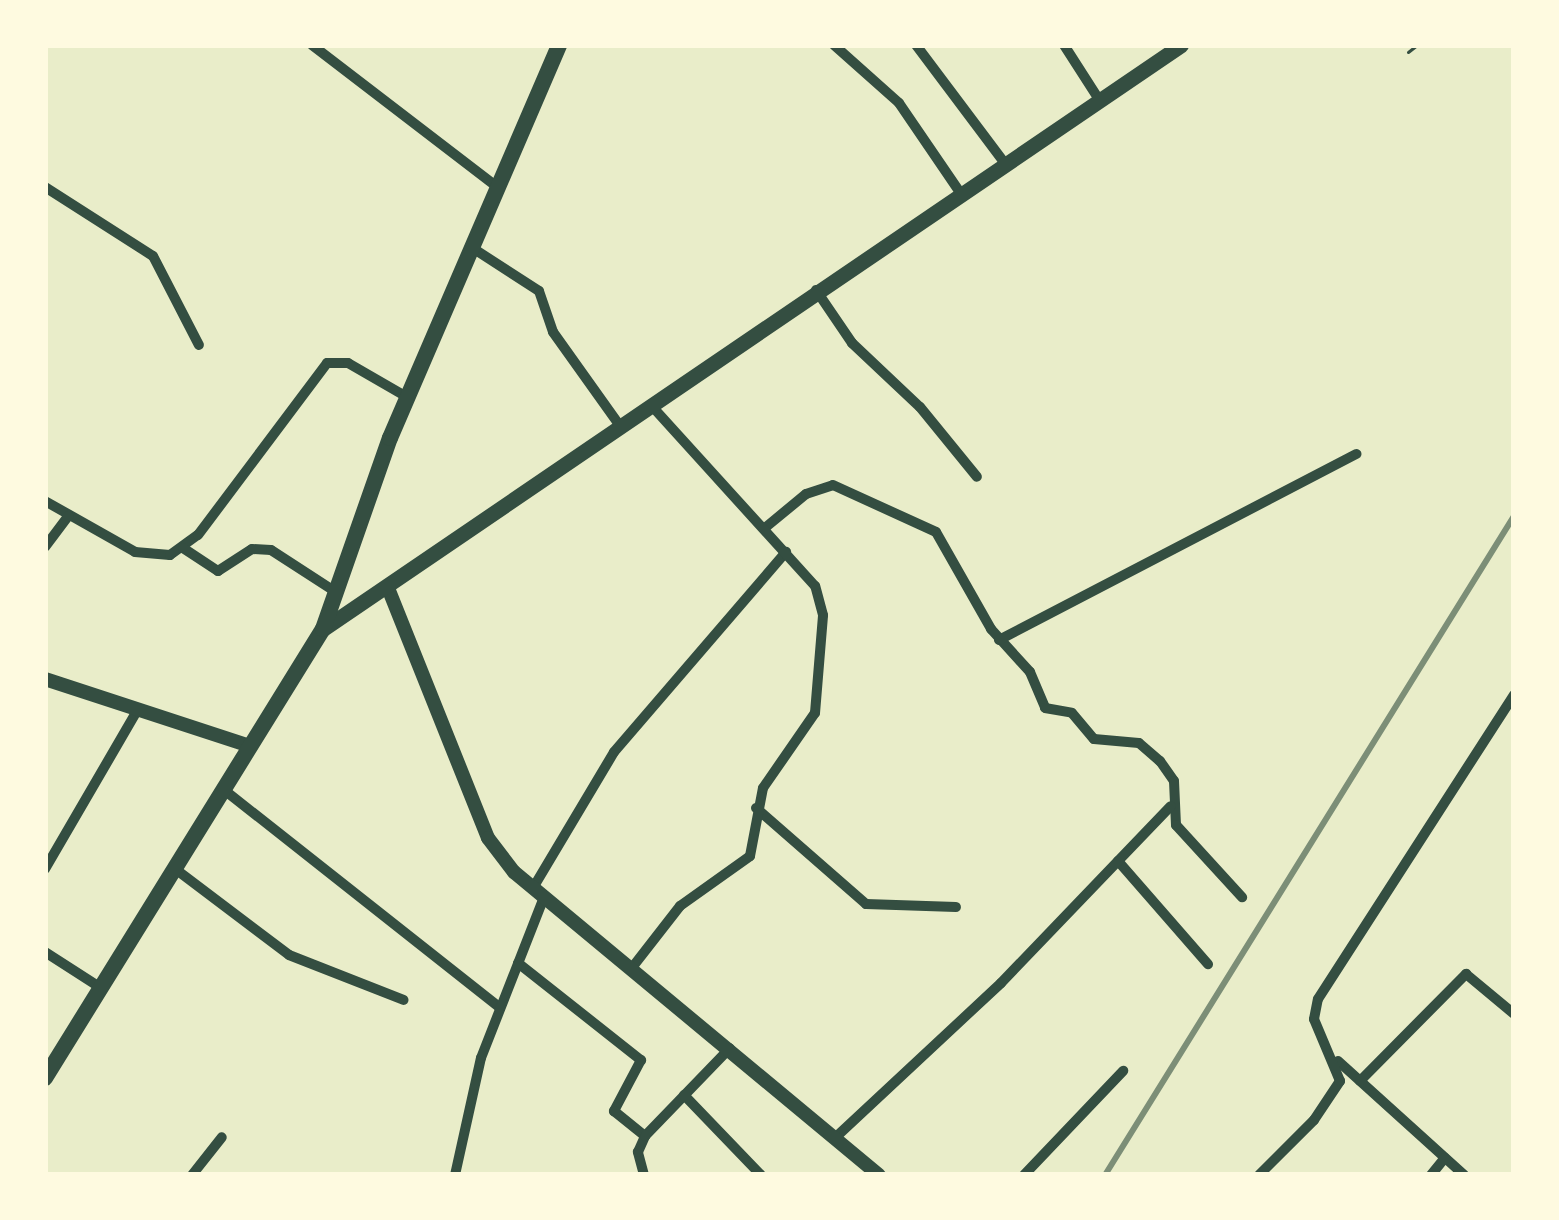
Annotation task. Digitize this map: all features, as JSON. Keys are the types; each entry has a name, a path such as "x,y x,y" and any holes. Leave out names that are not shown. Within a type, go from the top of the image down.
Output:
{"main road":[{"path":"45,1078 323,629 407,397 559,45"},
{"path":"323,629 959,191 1180,45"}],"street":[{"path":"312,45 497,188"},
{"path":"834,45 898,104 959,191"},
{"path":"916,45 1004,162"},
{"path":"1064,45 1100,101"},
{"path":"45,187 153,256 199,345"},
{"path":"471,247 539,291 553,332 620,425"},
{"path":"816,290 852,343 920,406 977,477"},
{"path":"45,501 135,552 170,555 183,548 327,363 348,363 407,397"},
{"path":"632,969 680,906 749,856 756,808 814,713 824,615 815,586 651,405"},
{"path":"999,640 1356,454"},
{"path":"766,527 806,494 833,485 922,523 958,558 999,640 1030,671 1050,712 1072,713 1105,744 1138,743 1160,761 1174,781 1171,806 1176,825 1242,897"},
{"path":"45,547 68,516"},
{"path":"183,548 218,571 252,549 271,550 336,592"},
{"path":"456,1175 466,1105 538,893 614,752 786,552"},
{"path":"388,588 488,838 538,893 879,1175"},
{"path":"45,679 250,746"},
{"path":"1464,1175 1336,1059 1319,1036 1318,999 1514,695"},
{"path":"45,869 138,709"},
{"path":"223,789 500,1008"},
{"path":"836,1136 1171,806"},
{"path":"756,808 866,904 956,907"},
{"path":"1118,861 1208,964"},
{"path":"175,868 289,955 404,1000"},
{"path":"45,952 101,988"},
{"path":"518,963 641,1060 614,1111 645,1136"},
{"path":"1360,1081 1466,974 1514,1014"},
{"path":"644,1175 638,1152 645,1136 730,1048"},
{"path":"1259,1175 1330,1101 1340,1081 1336,1059"},
{"path":"1024,1175 1124,1071"},
{"path":"684,1095 761,1175"},
{"path":"192,1175 222,1137"},
{"path":"1431,1175 1445,1158"}],"path":[{"path":"1408,52 1417,45"}],"railway":[{"path":"1105,1175 1514,516"}]}
